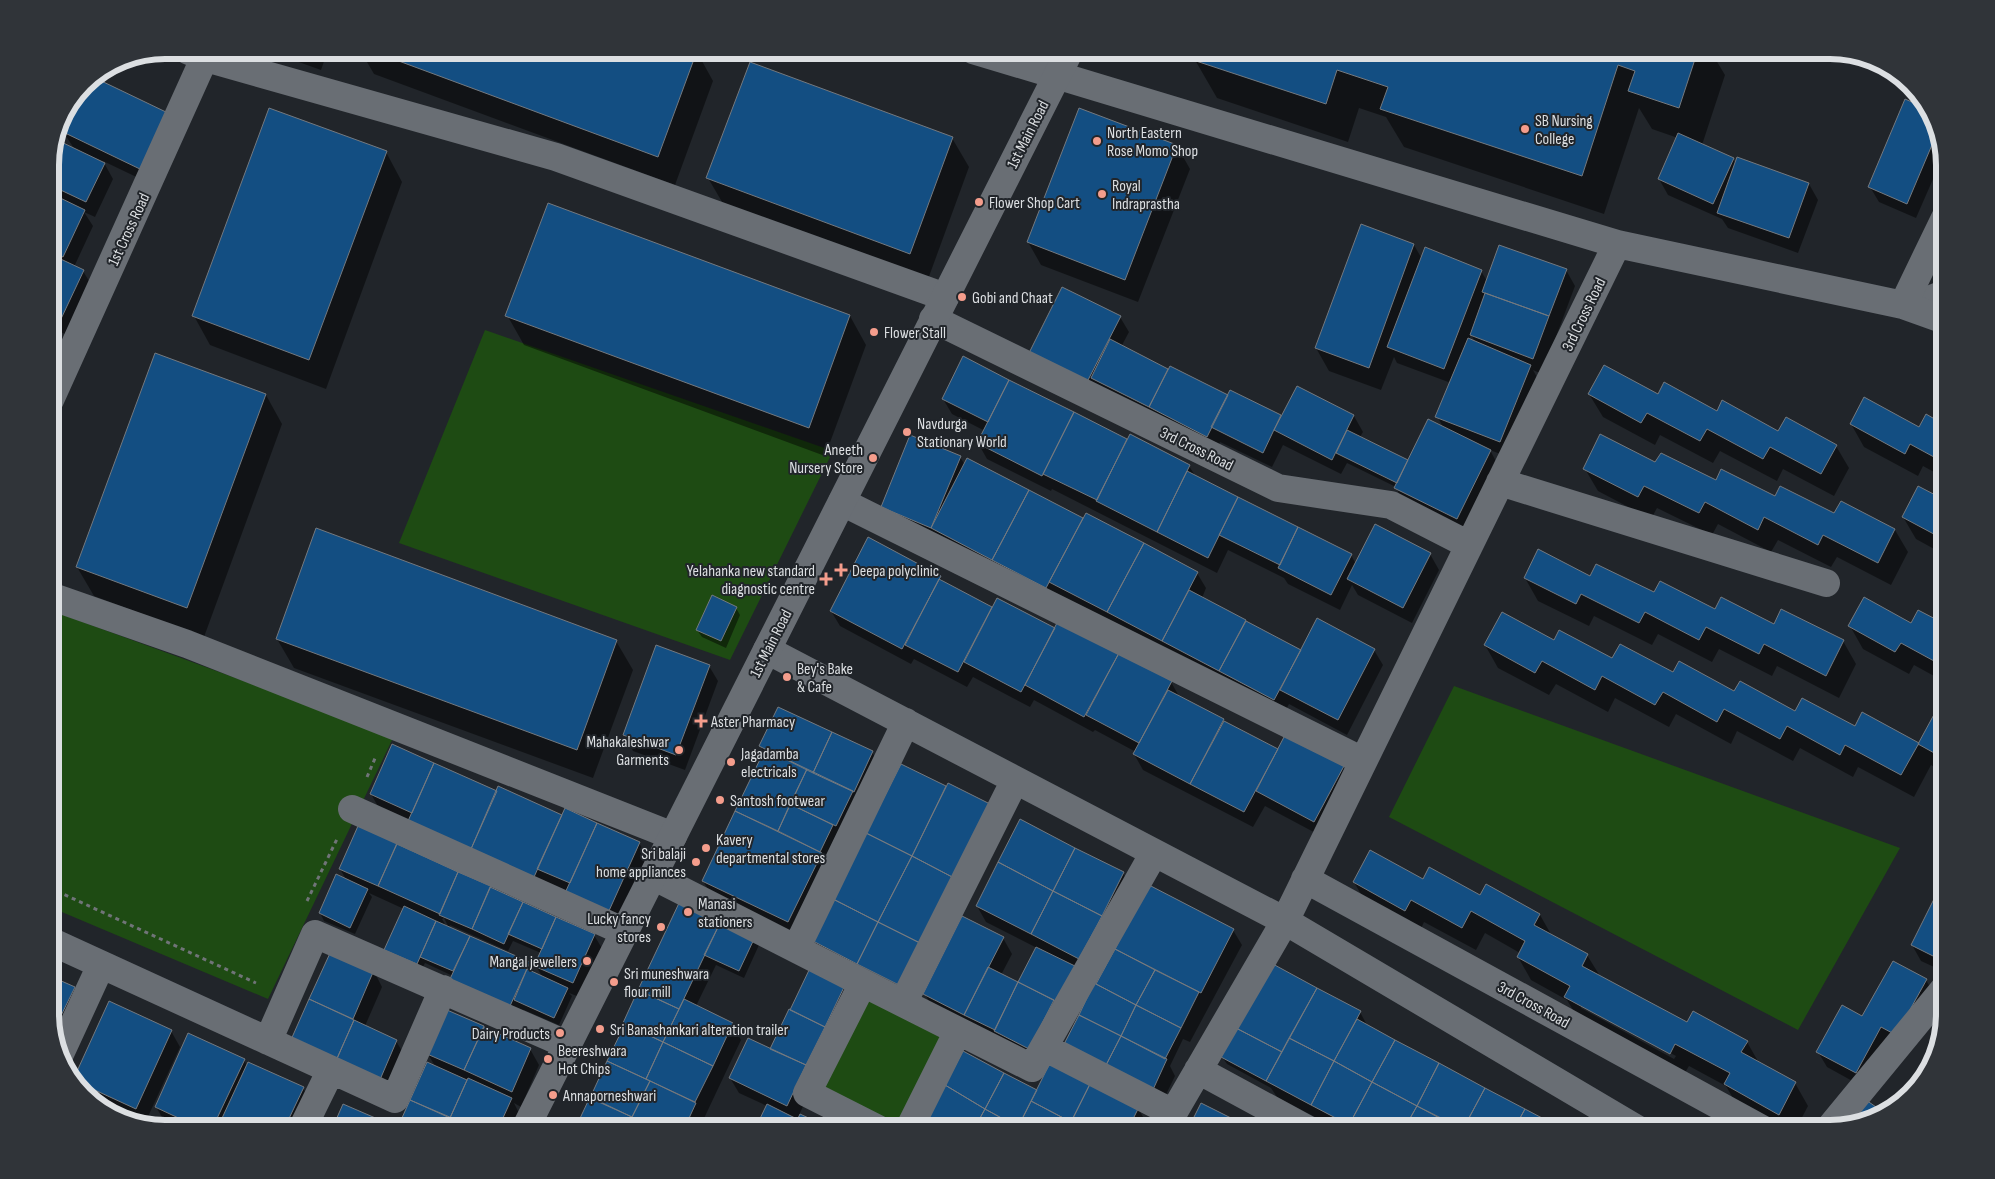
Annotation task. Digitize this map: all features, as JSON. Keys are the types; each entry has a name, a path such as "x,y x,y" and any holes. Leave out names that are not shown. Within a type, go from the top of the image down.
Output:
{"street":[{"name":"1st Cross Road","path":"59,379 198,59"},
{"name":"3rd Cross Road","path":"221,59 556,157 939,308 1278,488 1391,505 1469,545"},
{"path":"1002,59 1617,244 1903,305 1936,317"},
{"name":"1st Main Road","path":"530,1120 1065,59"},
{"path":"1903,305 1936,237"},
{"name":"3rd Cross Road","path":"1170,1120 1285,921 1617,244"},
{"path":"1500,482 1826,583"},
{"path":"842,502 1363,762"},
{"path":"59,599 187,644 673,836"},
{"path":"767,650 1285,921 1622,1120"},
{"path":"796,948 906,722"},
{"path":"903,1003 1015,780"},
{"path":"352,809 625,932"},
{"path":"653,876 1032,1068 1154,852"},
{"name":"3rd Cross Road","path":"1306,879 1746,1120"},
{"path":"268,1041 315,934 568,1045"},
{"path":"59,946 395,1099 443,989"},
{"path":"64,1046 101,964"},
{"path":"860,1120 807,1093 863,983"},
{"path":"1837,1120 1936,999"},
{"path":"914,1120 958,1031"},
{"path":"1044,1046 1167,1120"},
{"path":"306,1120 330,1070"},
{"path":"1198,1070 1291,1120"}],"lane":[{"path":"1903,305 1936,292"}],"path":[{"path":"304,907 378,752"},
{"path":"59,892 265,987"}],"green space":[{"path":"485,330 833,451 730,660 399,543"},
{"path":"59,613 394,736 268,999 59,911"},
{"path":"1454,686 1900,848 1798,1030 1389,817"},
{"path":"867,992 951,1035 909,1120 876,1120 818,1092"}],"building":[{"path":"393,59 694,59 658,157"},
{"path":"1695,59 1679,108 1628,91 1635,71 1618,65 1582,176 1380,109 1388,87 1337,70 1326,104 1193,60"},
{"path":"750,62 953,137 910,254 706,178"},
{"path":"101,81 168,113 142,170 64,132 77,106 85,95"},
{"path":"1905,99 1917,104 1928,124 1934,141 1907,204 1868,187"},
{"path":"269,108 387,151 309,360 192,316"},
{"name":"Royal Indraprastha","path":"1079,108 1177,145 1125,280 1027,242"},
{"path":"1678,133 1734,158 1713,204 1658,179"},
{"path":"61,142 105,163 86,202 59,189 59,158"},
{"path":"1737,157 1809,183 1789,238 1717,213"},
{"path":"59,197 85,210 63,257 59,255"},
{"path":"548,203 850,315 809,428 505,316"},
{"path":"1361,224 1414,244 1369,368 1315,348"},
{"path":"1499,245 1567,269 1549,316 1482,292"},
{"path":"1425,247 1482,270 1444,369 1387,347"},
{"path":"59,258 84,270 59,320"},
{"path":"1062,287 1121,316 1087,382 1029,353"},
{"path":"1485,293 1549,316 1533,359 1470,335"},
{"path":"1468,338 1531,365 1500,442 1435,417"},
{"path":"1110,339 1168,369 1149,407 1091,378"},
{"path":"155,353 266,394 187,608 76,567"},
{"path":"963,356 1009,380 988,422 942,399"},
{"path":"1604,365 1658,394 1664,382 1717,411 1722,400 1778,431 1786,417 1837,445 1821,474 1770,447 1763,459 1707,429 1700,441 1647,413 1641,423 1588,394"},
{"path":"1170,366 1228,395 1207,437 1149,407"},
{"path":"1009,380 1074,412 1042,476 977,443"},
{"path":"1297,386 1354,415 1332,460 1274,430"},
{"path":"1230,390 1281,415 1263,453 1211,427"},
{"path":"1864,397 1919,427 1926,414 1936,420 1936,458 1910,444 1905,454 1850,424"},
{"path":"1074,412 1127,439 1097,500 1043,474"},
{"path":"1428,419 1491,450 1457,519 1394,488"},
{"path":"1347,430 1408,460 1397,483 1336,453"},
{"path":"1130,434 1190,465 1157,532 1096,501"},
{"path":"1600,434 1655,462 1661,453 1716,480 1721,469 1775,496 1780,486 1834,513 1841,501 1895,529 1878,563 1823,535 1818,545 1764,517 1758,530 1705,502 1699,513 1644,486 1638,497 1583,469"},
{"path":"910,435 961,456 931,528 881,507"},
{"path":"967,458 1029,490 992,560 931,528"},
{"path":"1187,471 1238,497 1208,558 1157,532"},
{"path":"1918,486 1936,495 1936,535 1902,517"},
{"path":"1029,490 1083,518 1046,588 992,560"},
{"path":"1238,497 1298,527 1280,565 1219,535"},
{"path":"1086,513 1144,543 1107,612 1049,582"},
{"path":"1375,524 1431,553 1403,608 1347,579"},
{"path":"1298,527 1352,554 1331,595 1278,568"},
{"path":"316,528 617,640 577,750 276,639"},
{"path":"868,537 941,576 902,649 830,611"},
{"path":"1144,543 1198,572 1162,641 1107,612"},
{"path":"1538,549 1590,576 1596,564 1654,592 1660,581 1715,609 1721,597 1774,624 1781,609 1844,640 1826,676 1764,644 1759,654 1706,627 1699,640 1645,612 1639,623 1581,594 1576,604 1524,578"},
{"path":"939,579 992,607 958,672 905,645"},
{"path":"1189,590 1246,620 1219,671 1162,641"},
{"path":"712,595 737,607 721,641 696,630"},
{"path":"1864,597 1911,623 1918,610 1936,619 1936,662 1901,643 1895,652 1848,626"},
{"path":"997,598 1055,628 1021,692 964,662"},
{"path":"1502,612 1554,640 1559,630 1612,658 1620,644 1673,672 1679,661 1734,691 1740,681 1795,711 1802,698 1855,726 1862,712 1919,743 1901,775 1845,745 1840,755 1787,726 1780,739 1724,709 1717,722 1663,692 1655,705 1602,676 1595,690 1542,661 1535,673 1484,645"},
{"path":"1317,618 1375,649 1338,720 1280,690"},
{"path":"1058,621 1119,653 1084,717 1025,685"},
{"path":"1246,621 1301,650 1274,700 1219,671"},
{"path":"656,645 710,665 676,755 623,735"},
{"path":"1119,653 1172,681 1139,743 1086,715"},
{"path":"1168,690 1224,719 1190,784 1133,754"},
{"path":"778,707 832,732 813,773 759,746"},
{"path":"1936,711 1936,754 1918,744"},
{"path":"1224,721 1278,749 1244,812 1190,784"},
{"path":"832,732 873,751 854,792 813,773"},
{"path":"1285,735 1344,766 1314,822 1256,791"},
{"path":"392,744 434,763 412,813 370,794"},
{"path":"765,749 807,769 778,831 735,811"},
{"path":"434,763 497,791 471,849 408,821"},
{"path":"901,764 946,786 912,856 866,833"},
{"path":"807,769 853,791 836,826 790,804"},
{"path":"948,783 992,805 956,879 912,856"},
{"path":"498,786 562,815 534,877 471,849"},
{"path":"790,804 833,825 820,852 778,831"},
{"path":"565,808 597,823 570,883 537,869"},
{"path":"735,811 822,853 788,922 702,881"},
{"path":"1020,819 1075,848 1053,891 998,862"},
{"path":"597,823 640,842 608,913 565,893"},
{"path":"358,826 397,843 378,886 339,869"},
{"path":"866,833 912,856 878,922 833,899"},
{"path":"397,844 458,872 440,914 378,886"},
{"path":"1075,848 1124,872 1102,916 1053,891"},
{"path":"1370,850 1423,879 1429,867 1480,895 1486,884 1540,914 1534,925 1588,954 1582,966 1687,1022 1693,1011 1748,1041 1741,1052 1796,1082 1779,1115 1724,1084 1730,1073 1675,1044 1670,1054 1564,997 1570,986 1517,957 1525,941 1471,911 1462,928 1411,900 1405,911 1353,882"},
{"path":"912,856 956,879 920,943 878,922"},
{"path":"998,862 1053,891 1031,934 976,906"},
{"path":"458,872 491,886 472,929 439,915"},
{"path":"336,874 368,889 350,928 319,913"},
{"path":"1147,884 1234,929 1201,993 1115,949"},
{"path":"490,887 523,902 504,944 472,929"},
{"path":"1053,891 1102,916 1079,959 1031,934"},
{"path":"1935,897 1936,898 1936,958 1911,945"},
{"path":"833,899 878,922 857,964 813,941"},
{"path":"680,901 721,921 679,1009 638,990"},
{"path":"523,902 556,917 542,949 508,934"},
{"path":"404,906 436,921 417,964 384,950"},
{"path":"962,916 1004,937 964,1015 923,994"},
{"path":"556,917 595,934 573,983 534,966"},
{"path":"436,921 470,936 453,971 420,957"},
{"path":"721,921 755,937 739,971 704,955"},
{"path":"878,922 920,943 899,985 857,964"},
{"path":"470,936 530,962 510,1006 450,979"},
{"path":"1036,947 1077,967 1059,1003 1018,982"},
{"path":"1115,949 1155,970 1136,1005 1096,984"},
{"path":"331,951 374,970 353,1019 309,999"},
{"path":"1893,961 1927,979 1896,1035 1881,1027 1856,1073 1816,1052 1842,1005 1862,1016"},
{"path":"1271,963 1317,988 1282,1052 1236,1028"},
{"path":"811,966 846,983 825,1027 790,1010"},
{"path":"988,967 1018,982 995,1030 964,1015"},
{"path":"527,969 568,988 554,1018 514,1000"},
{"path":"1155,970 1199,992 1181,1028 1136,1005"},
{"path":"59,980 75,987 59,1020"},
{"path":"1018,982 1054,1000 1029,1049 994,1031"},
{"path":"1094,983 1136,1005 1121,1036 1079,1015"},
{"path":"1317,988 1361,1011 1334,1061 1289,1038"},
{"path":"638,990 679,1009 663,1042 623,1023"},
{"path":"309,999 354,1020 335,1063 290,1042"},
{"path":"684,999 733,1023 713,1066 663,1042"},
{"path":"109,1001 172,1030 136,1109 88,1087 77,1072"},
{"path":"1136,1005 1181,1028 1165,1059 1121,1036"},
{"path":"789,1009 825,1027 806,1065 770,1049"},
{"path":"447,1010 484,1026 464,1070 427,1054"},
{"path":"1079,1015 1121,1036 1104,1069 1062,1048"},
{"path":"1357,1019 1395,1040 1372,1082 1334,1061"},
{"path":"354,1020 397,1040 379,1082 335,1063"},
{"path":"625,1024 663,1042 646,1079 607,1061"},
{"path":"484,1027 531,1048 512,1092 464,1070"},
{"path":"1236,1028 1282,1052 1266,1081 1221,1057"},
{"path":"188,1033 245,1059 216,1120 183,1120 155,1107"},
{"path":"1121,1036 1167,1059 1151,1094 1104,1069"},
{"path":"748,1038 806,1065 787,1106 729,1078"},
{"path":"1289,1038 1334,1061 1311,1105 1266,1081"},
{"path":"1395,1040 1439,1063 1417,1106 1372,1082"},
{"path":"663,1042 713,1066 695,1102 646,1079"},
{"path":"963,1051 1004,1073 985,1109 945,1085"},
{"path":"607,1061 650,1081 632,1117 590,1098"},
{"path":"1051,1061 1091,1082 1072,1120 1067,1120 1031,1101"},
{"path":"1334,1061 1372,1082 1352,1120 1340,1120 1311,1105"},
{"path":"248,1062 304,1087 288,1120 221,1120"},
{"path":"427,1062 467,1080 450,1118 410,1100"},
{"path":"1439,1063 1485,1088 1468,1120 1445,1120 1417,1106"},
{"path":"1004,1073 1037,1090 1022,1120 1005,1120 985,1109"},
{"path":"468,1078 512,1098 502,1120 455,1120 450,1118"},
{"path":"650,1081 696,1103 688,1120 630,1120"},
{"path":"1091,1082 1139,1107 1132,1120 1072,1120"},
{"path":"1372,1082 1417,1106 1409,1120 1352,1120"},
{"path":"945,1085 985,1109 979,1120 928,1120"},
{"path":"1485,1088 1525,1109 1519,1120 1468,1120"},
{"path":"590,1097 632,1117 630,1120 579,1120"},
{"path":"410,1100 452,1118 451,1120 401,1120"},
{"path":"1866,1100 1878,1108 1858,1117 1853,1118"},
{"path":"1031,1101 1067,1120 1022,1120"},
{"path":"1201,1103 1235,1120 1192,1120"},
{"path":"343,1104 380,1120 336,1120"},
{"path":"767,1104 797,1119 797,1120 759,1120"},
{"path":"1417,1106 1443,1120 1409,1120"},
{"path":"985,1109 1005,1120 979,1120"},
{"path":"1525,1109 1546,1120 1519,1120"},
{"path":"800,1114 813,1120 797,1120"}],"place":[{"name":"SB Nursing College","path":"1525,129"},
{"name":"North Eastern Rose Momo Shop","path":"1097,141"},
{"name":"Royal Indraprastha","path":"1102,194"},
{"name":"Flower Shop Cart","path":"979,202"},
{"name":"Gobi and Chaat","path":"962,297"},
{"name":"Flower Stall","path":"874,332"},
{"name":"Navdurga Stationary World","path":"907,432"},
{"name":"Aneeth Nursery Store","path":"873,458"},
{"name":"Deepa polyclinic","path":"841,570"},
{"name":"Yelahanka new standard diagnostic centre","path":"826,579"},
{"name":"Bey's Bake & Cafe","path":"787,677"},
{"name":"Aster Pharmacy","path":"701,721"},
{"name":"Mahakaleshwar Garments","path":"679,750"},
{"name":"Jagadamba electricals","path":"731,762"},
{"name":"Santosh footwear","path":"720,800"},
{"name":"Kavery departmental stores","path":"706,848"},
{"name":"Sri balaji home appliances","path":"696,862"},
{"name":"Manasi stationers","path":"688,912"},
{"name":"Lucky fancy stores","path":"661,927"},
{"name":"Mangal jewellers","path":"587,961"},
{"name":"Sri muneshwara flour mill","path":"614,982"},
{"name":"Sri Banashankari alteration trailer","path":"600,1029"},
{"name":"Dairy Products","path":"560,1033"},
{"name":"Beereshwara Hot Chips","path":"548,1059"},
{"name":"Annaporneshwari","path":"553,1095"}]}
